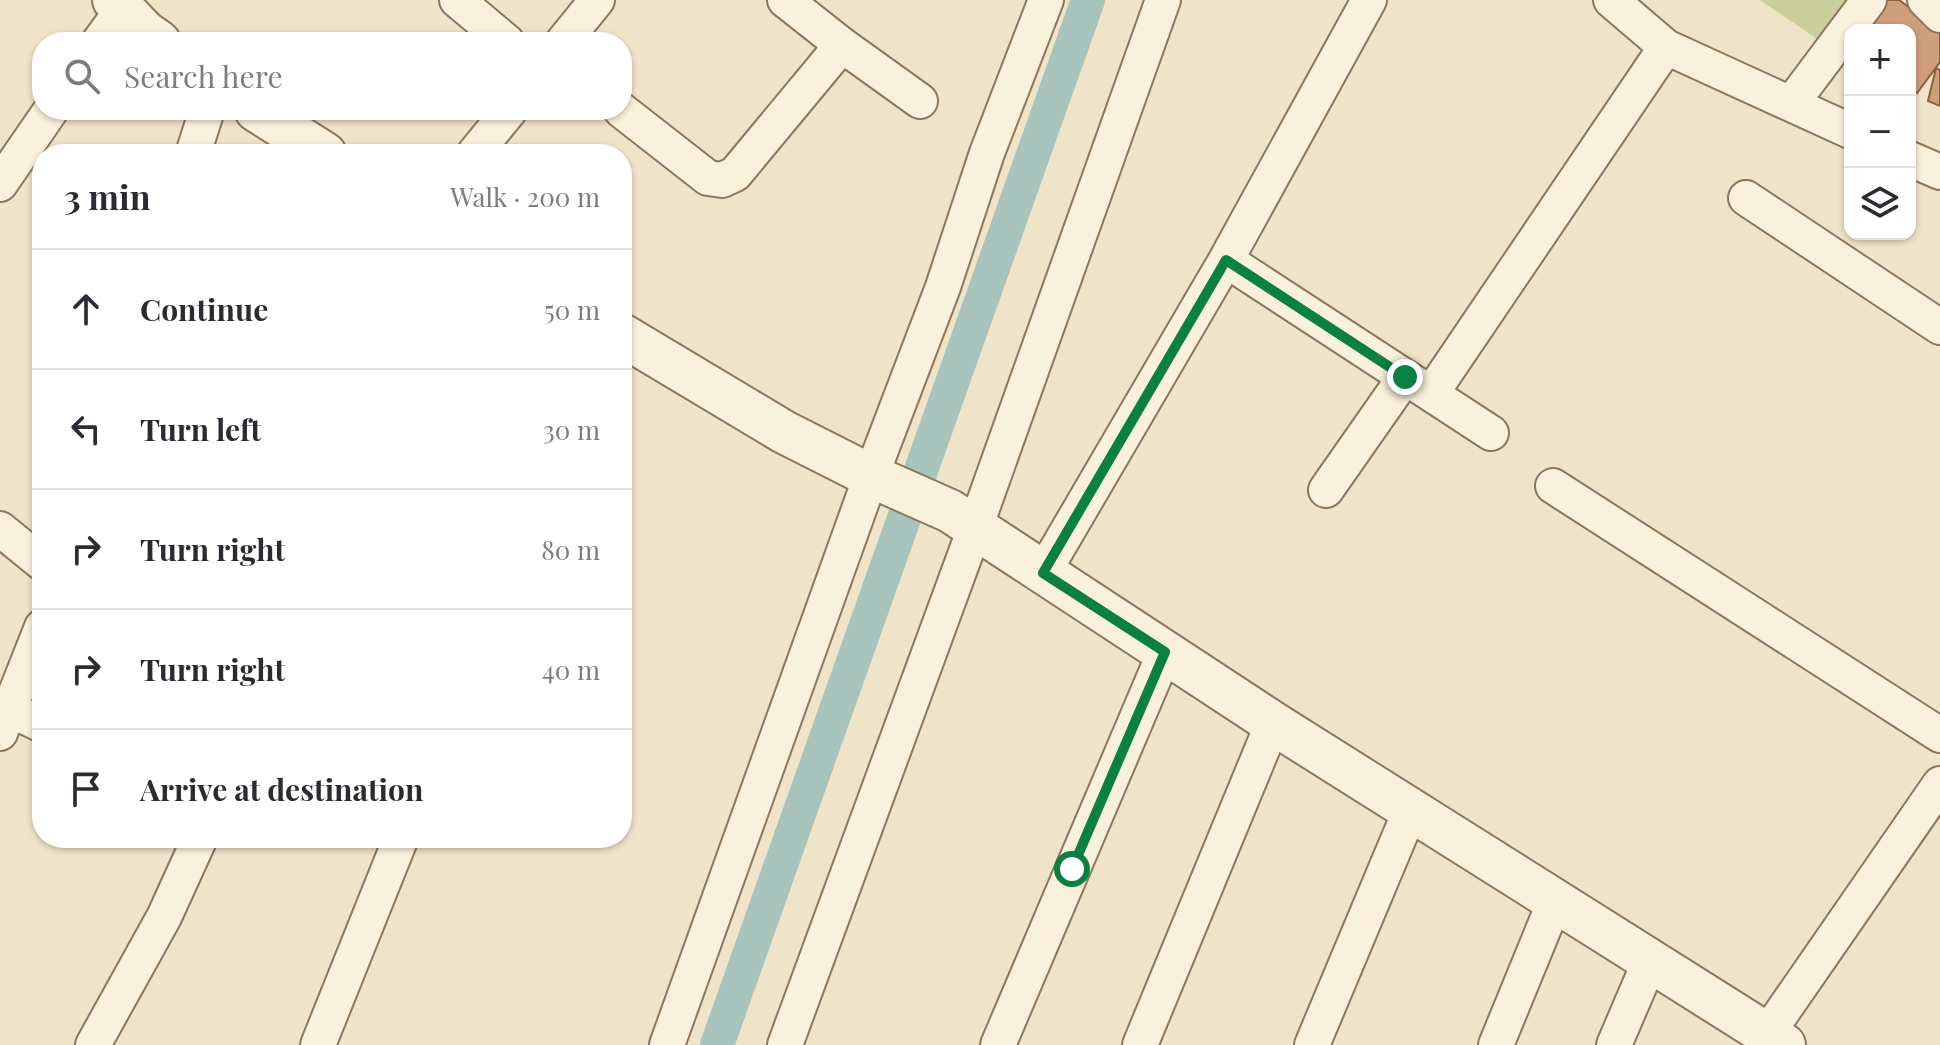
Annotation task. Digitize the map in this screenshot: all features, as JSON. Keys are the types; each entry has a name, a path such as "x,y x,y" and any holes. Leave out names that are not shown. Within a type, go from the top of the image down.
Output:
{"street":[{"path":"457,0 495,32"},
{"path":"571,32 597,0"},
{"path":"785,0 920,101"},
{"path":"667,1045 882,481 987,153 1046,0"},
{"path":"785,1045 963,520 1163,0"},
{"path":"1043,573 1226,260 1369,0"},
{"path":"1611,0 1666,47 1844,128"},
{"path":"1791,104 1869,0"},
{"path":"1925,0 1940,15"},
{"path":"104,32 119,4 148,32"},
{"path":"632,119 708,178 722,180 735,174 842,45"},
{"path":"1326,490 1418,385 1666,47"},
{"path":"0,184 44,120"},
{"path":"196,144 204,120"},
{"path":"272,120 309,144"},
{"path":"482,144 502,120"},
{"path":"1916,162 1940,172"},
{"path":"1746,198 1940,327"},
{"path":"1226,260 1491,433"},
{"path":"632,341 784,432 963,520 1273,723 1776,1039 1940,784"},
{"path":"1553,486 1940,735"},
{"path":"0,529 32,555"},
{"path":"998,1045 1165,652"},
{"path":"32,653 6,722 32,724"},
{"path":"1140,1045 1273,723"},
{"path":"1312,1045 1411,809"},
{"path":"93,1045 164,917 195,848"},
{"path":"318,1045 397,848"},
{"path":"1496,1045 1555,901"},
{"path":"1614,1045 1650,961"}],"green space":[{"path":"1760,0 1849,0 1820,41"}],"building":[{"path":"1880,0 1899,0 1940,30 1940,62 1917,93 1916,24 1864,24"},
{"path":"1936,68 1940,70 1940,106 1928,101"}],"waterway":[{"path":"717,1045 1088,0"}],"route":[{"path":"1072,869 1165,652 1043,573 1226,260 1405,377"}]}
